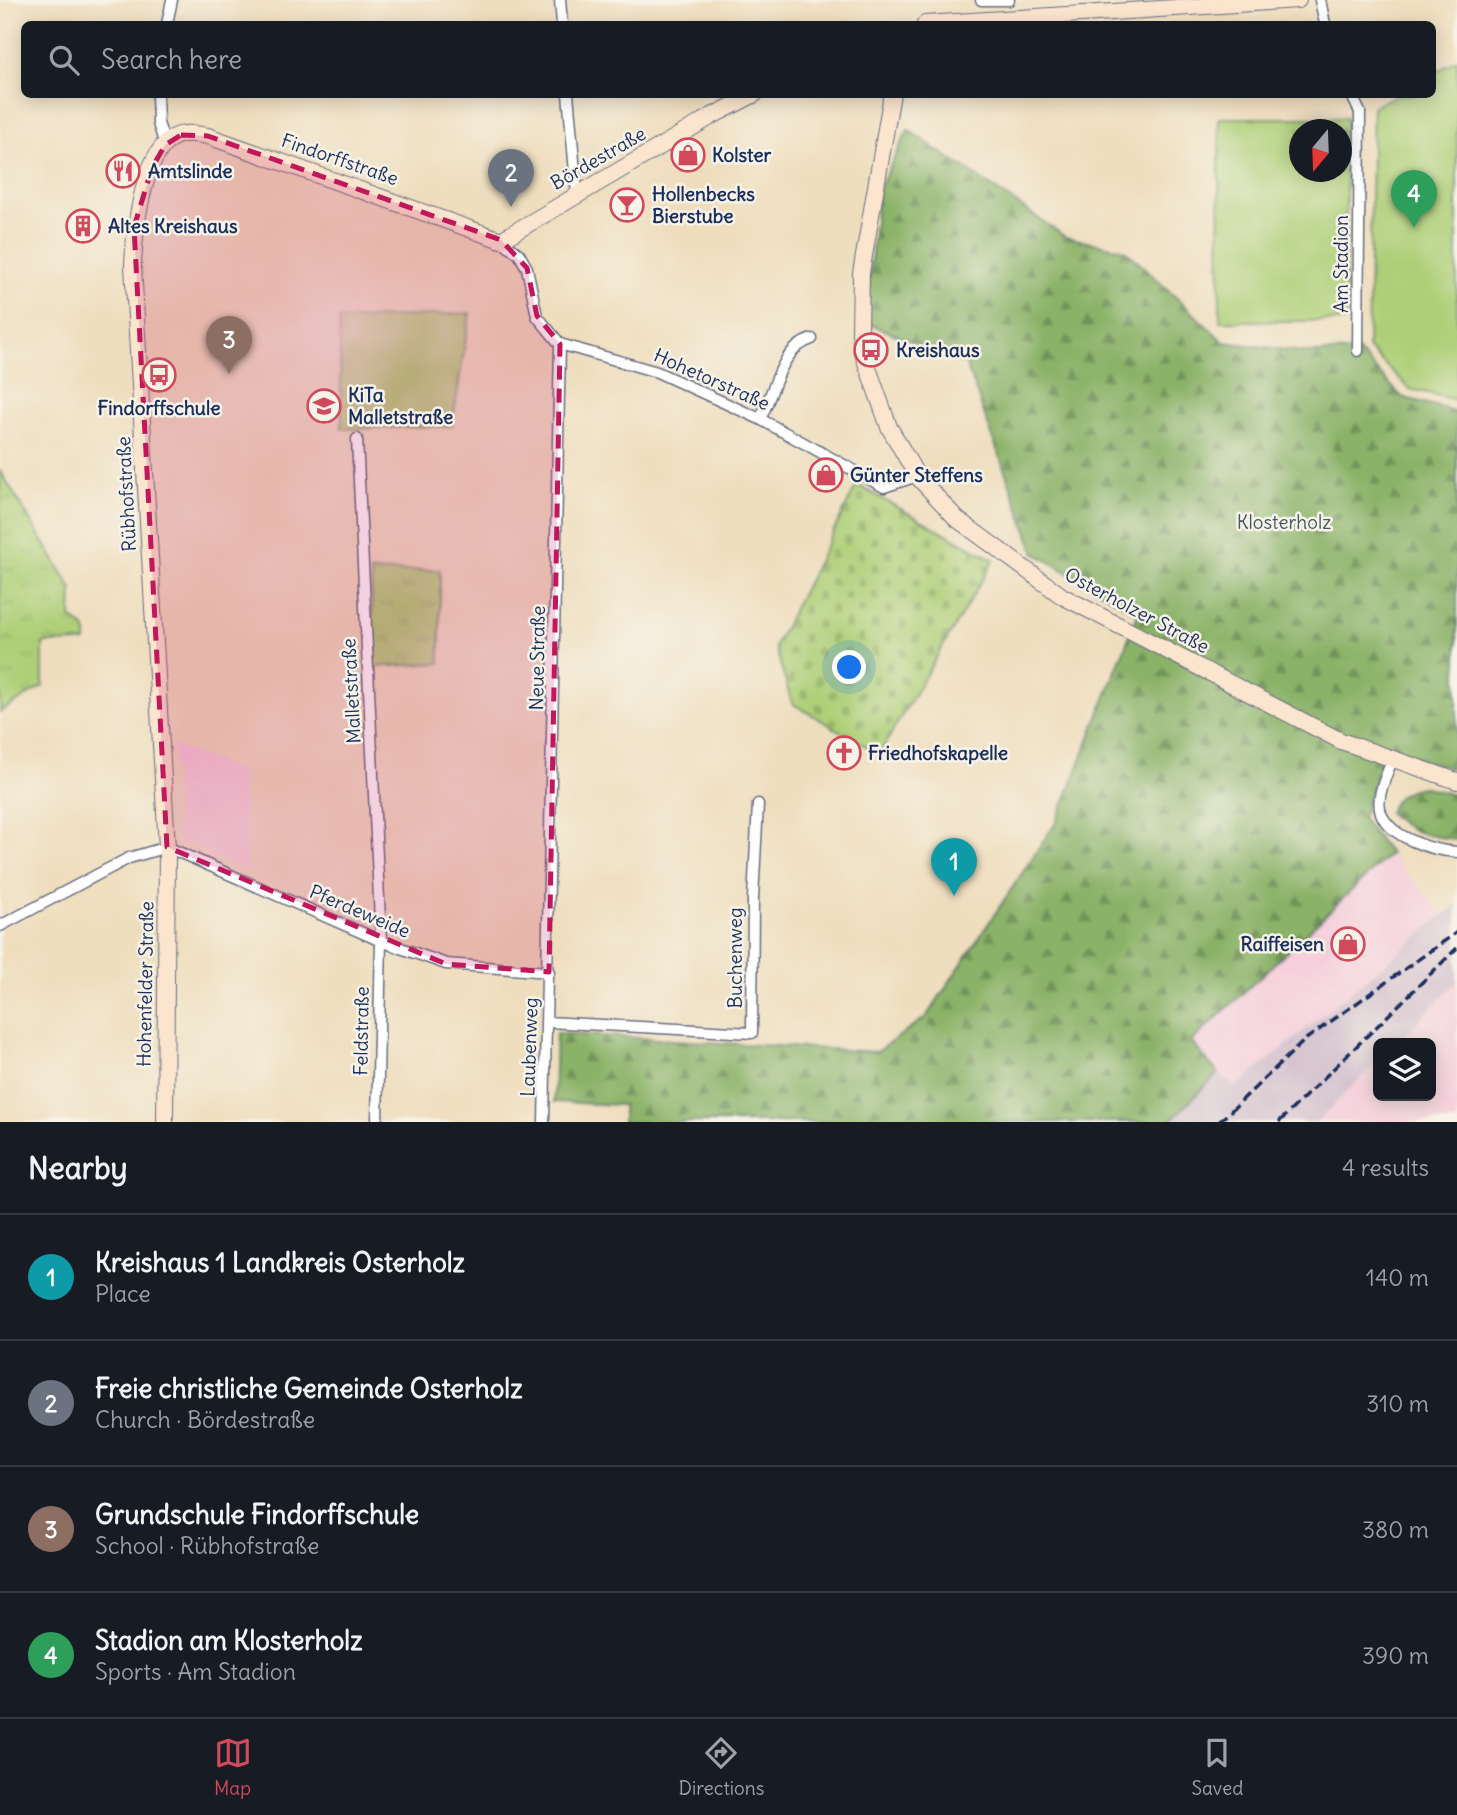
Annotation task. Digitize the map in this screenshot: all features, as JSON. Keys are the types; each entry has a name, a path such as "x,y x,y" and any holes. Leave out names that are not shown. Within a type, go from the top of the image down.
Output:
{"street":[{"path":"168,21 172,0"},
{"path":"560,0 562,21"},
{"path":"981,0 1009,0"},
{"path":"957,21 1128,5 1298,0"},
{"path":"1320,0 1324,21"},
{"path":"158,98 159,123 165,145"},
{"path":"568,98 578,194"},
{"name":"Bördestraße","path":"501,240 748,98"},
{"name":"Osterholzer Straße","path":"891,98 861,273 860,333 862,351 889,427 917,476 957,519 1062,596 1340,741 1457,781"},
{"name":"Am Stadion","path":"1353,98 1360,112 1358,351"},
{"name":"Findorffstraße","path":"165,145 181,135 208,136 501,240"},
{"name":"Rübhofstraße","path":"165,145 152,168 134,227 133,266 167,847"},
{"path":"501,240 519,254 527,268 537,316 560,345"},
{"path":"760,419 773,396 775,378 800,342 812,339"},
{"name":"Hohetorstraße","path":"560,345 657,372 760,419 884,487 917,476"},
{"name":"Neue Straße","path":"549,972 560,345"},
{"name":"Malletstraße","path":"357,439 380,941"},
{"path":"1392,760 1380,798 1381,814 1397,832 1429,847 1457,852"},
{"name":"Buchenweg","path":"547,1022 752,1033 753,899 758,804"},
{"path":"0,926 129,858 167,847"},
{"name":"Pferdeweide","path":"167,847 380,941 446,964 549,972"},
{"name":"Hohenfelder Straße","path":"165,1122 167,847"},
{"name":"Feldstraße","path":"377,1122 380,941"},
{"name":"Laubenweg","path":"544,1122 549,972"}],"highlighted area":[{"path":"181,135 208,136 501,240 527,268 537,316 560,344 549,972 446,964 167,847 134,227 152,168 165,145"}],"shaded area":[{"path":"173,745 236,769 242,776 247,870 178,839"},
{"path":"1390,854 1444,915 1236,1087 1218,1073 1190,1042"},
{"path":"1457,904 1457,982 1401,1038 1373,1038 1373,1066 1317,1122 1169,1122 1218,1073 1236,1087"},
{"path":"1457,982 1457,1122 1317,1122 1373,1066 1373,1101 1436,1101 1436,1038 1401,1038"}],"green space":[{"path":"1457,60 1457,400 1410,389 1368,348 1373,107 1390,98 1436,98 1436,72"},
{"path":"1219,118 1346,118 1289,119 1289,182 1346,182 1346,321 1220,321"},
{"name":"Klosterholz","path":"908,130 1066,237 1125,250 1224,342 1312,353 1358,351 1402,397 1457,412 1457,770 1385,748 1362,818 1390,854 1191,1042 1218,1073 1169,1122 623,1122 623,1105 554,1102 556,1033 877,1052 926,1017 1057,821 1138,614 1035,553 966,364 865,322 878,191"},
{"path":"470,313 452,426 342,429 339,320"},
{"path":"0,471 72,589 71,617 86,630 86,642 43,643 43,686 0,712"},
{"path":"857,485 994,560 879,754 792,703 775,646"},
{"path":"440,570 440,663 373,667 371,572"},
{"path":"1425,787 1457,796 1457,839 1420,833 1389,813 1402,794"}],"railway":[{"path":"1219,1122 1306,1039 1457,932"},
{"path":"1279,1122 1457,948"}],"place":[{"name":"Kolster","path":"688,155"},
{"name":"Amtslinde","path":"123,171"},
{"name":"Hollenbecks Bierstube","path":"627,205"},
{"name":"Freie christliche Gemeinde Osterholz","path":"511,207"},
{"name":"Altes Kreishaus","path":"83,226"},
{"name":"Stadion am Klosterholz","path":"1414,228"},
{"name":"Kreishaus","path":"871,350"},
{"name":"Grundschule Findorffschule","path":"229,374"},
{"name":"Findorffschule","path":"159,375"},
{"name":"KiTa Malletstraße","path":"324,406"},
{"name":"Günter Steffens","path":"826,475"},
{"name":"Friedhofskapelle","path":"844,753"},
{"name":"Kreishaus 1 Landkreis Osterholz","path":"954,896"},
{"name":"Raiffeisen","path":"1348,944"}]}
